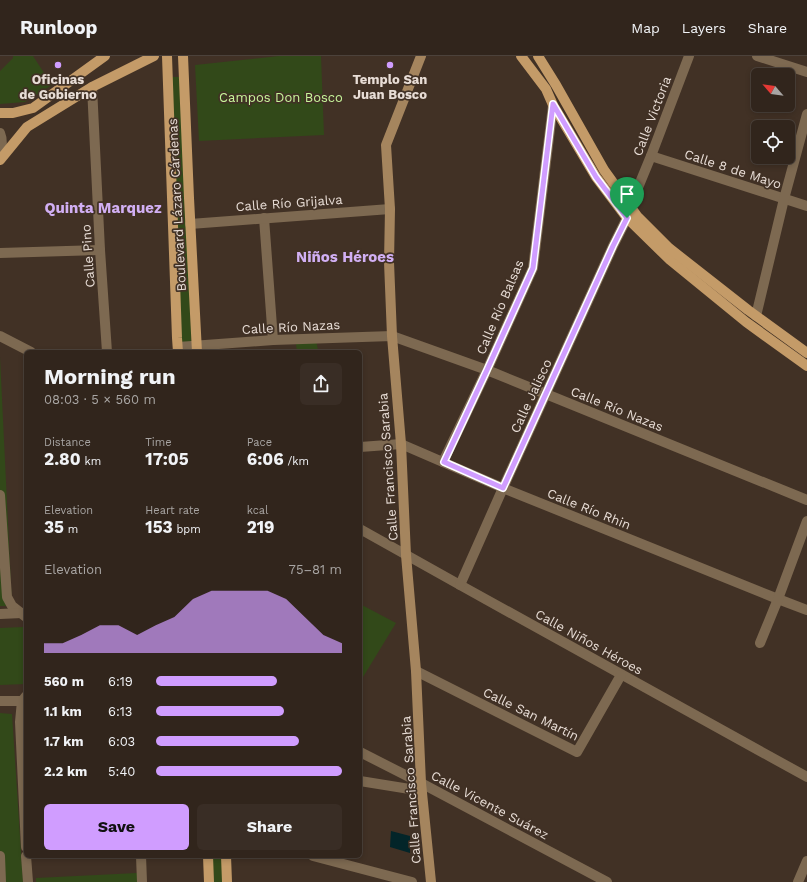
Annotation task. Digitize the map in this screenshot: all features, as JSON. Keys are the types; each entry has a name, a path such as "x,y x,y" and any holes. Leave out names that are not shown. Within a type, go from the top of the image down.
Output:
{"main road":[{"path":"0,113 13,113 33,108 104,56"},
{"path":"0,160 27,127 92,87 154,56"},
{"name":"Boulevard Lázaro Cárdenas","path":"167,56 178,350"},
{"name":"Boulevard Lázaro Cárdenas","path":"183,56 197,349"},
{"path":"521,56 546,89 553,104 596,177 627,218 670,260 746,322 807,366"},
{"path":"538,56 604,170 637,216 668,248 756,316 807,353"},
{"path":"208,858 209,882"},
{"path":"226,858 227,882"}],"street":[{"name":"Calle Francisco Sarabia","path":"421,56 386,146 390,209 389,262 392,336 401,444 406,555 416,671 422,787 431,882"},
{"name":"Calle Victoria","path":"630,207 689,56"},
{"path":"757,56 807,72"},
{"name":"Calle Pino","path":"92,87 100,250 108,350"},
{"name":"Calle Río Balsas","path":"444,462 533,268 553,104"},
{"path":"756,316 784,198 807,114"},
{"path":"0,133 2,148 0,156"},
{"name":"Calle 8 de Mayo","path":"651,156 807,206"},
{"name":"Calle Río Grijalva","path":"190,224 390,209"},
{"path":"264,218 273,340"},
{"name":"Calle Jalisco","path":"460,586 503,488 627,218"},
{"path":"0,253 100,250"},
{"path":"0,336 27,350"},
{"name":"Calle Río Nazas","path":"178,350 273,340 392,336 487,370 807,500"},
{"name":"Calle Río Rhin","path":"362,447 401,444 503,488 807,610"},
{"path":"0,495 7,597 12,606 24,615"},
{"path":"760,643 807,521"},
{"name":"Calle Niños Héroes","path":"362,530 460,586 807,777"},
{"path":"0,614 24,615"},
{"name":"Calle San Martín","path":"416,671 578,752 621,675"},
{"path":"0,701 24,700"},
{"path":"24,704 20,722 24,805"},
{"name":"Calle Vicente Suárez","path":"362,753 422,787 607,882"},
{"path":"362,781 422,787"},
{"path":"0,856 1,882"},
{"path":"26,858 28,882"},
{"path":"141,858 142,882"},
{"path":"321,858 412,882"},
{"path":"798,882 807,861"}],"green space":[{"path":"13,56 33,56 52,85 25,102 0,104 0,71 13,58"},
{"name":"Campos Don Bosco","path":"279,56 321,56 324,135 199,141 195,65"},
{"path":"169,77 181,77 192,350 180,350"},
{"path":"316,340 318,350 297,350 296,344"},
{"path":"0,357 12,606 0,606"},
{"path":"362,605 396,623 362,679"},
{"path":"23,627 24,629 24,684 0,685 0,628"},
{"path":"0,713 12,714 23,882 0,882"},
{"path":"212,858 222,858 224,882 214,882"},
{"path":"137,873 138,882 36,882 36,878"}],"water":[{"path":"391,831 410,836 410,853 390,847"}],"place":[{"name":"Oficinas de Gobierno","path":"58,65"},
{"name":"Templo San Juan Bosco","path":"390,65"}],"district":[{"name":"Quinta Marquez","path":"103,208"},
{"name":"Niños Héroes","path":"345,257"}],"route":[{"path":"553,104 596,177 627,218 503,488 444,462 533,268 553,104"}]}
